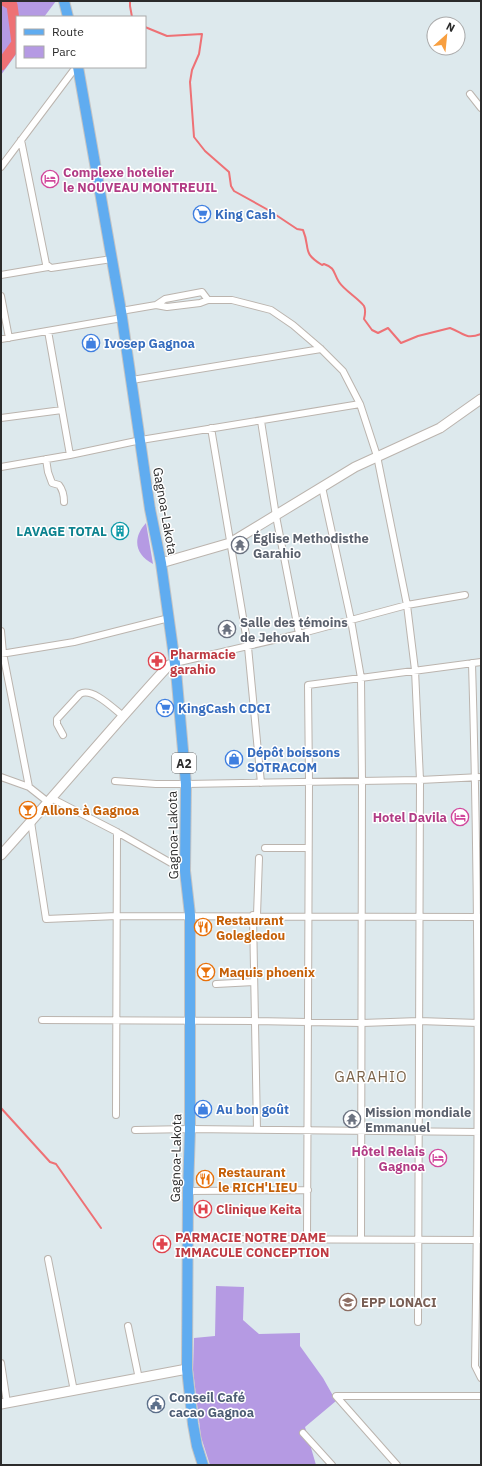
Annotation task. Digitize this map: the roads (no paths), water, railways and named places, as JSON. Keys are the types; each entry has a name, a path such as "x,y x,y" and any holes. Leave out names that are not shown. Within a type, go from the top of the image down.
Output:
{"main road":[{"path":"64,1 68,16"},
{"name":"Gagnoa-Lakota","path":"77,68 112,259 132,380 150,509 161,563 175,663 186,784 186,871 190,915 190,1129 188,1191 187,1369 194,1431 203,1465"}],"street":[{"path":"1,167 76,68"},
{"path":"470,94 481,108"},
{"path":"21,140 46,264 48,267"},
{"path":"1,275 48,267 51,268 112,259"},
{"path":"1,339 48,331 121,315 156,305 165,299 202,292 208,300"},
{"path":"1,296 9,338"},
{"path":"156,305 174,306 200,303 208,300 232,300 271,310 293,325 321,349 343,371 360,404 377,456 407,605 415,670 420,780 418,1322"},
{"path":"48,331 70,455"},
{"path":"132,380 321,349"},
{"path":"161,563 230,543 355,467 440,428 481,399"},
{"path":"1,468 141,440 360,404"},
{"path":"1,418 62,410"},
{"path":"261,421 276,516 299,634"},
{"path":"211,428 248,647 261,783"},
{"path":"46,459 49,477 53,484 60,485 64,495 64,502"},
{"path":"322,487 351,620 361,678 361,1239"},
{"path":"1,854 169,665 248,647 407,605 465,595"},
{"path":"2,653 74,642 169,618"},
{"path":"1,630 2,653 29,787"},
{"path":"307,1239 308,684 481,662"},
{"path":"472,663 478,777 479,917 479,1240 475,1366 481,1378"},
{"path":"64,735 58,728 58,719 84,691 90,692 97,696 123,716"},
{"path":"1,777 29,787 50,800 117,832 186,871"},
{"path":"115,781 156,784 186,784 420,780 478,777"},
{"path":"31,822 46,919 190,915 479,917"},
{"path":"116,1115 117,832"},
{"path":"265,848 308,848"},
{"path":"257,1130 254,982 255,915 259,858"},
{"path":"216,984 254,982"},
{"path":"42,1020 189,1020 362,1023 419,1021 478,1023"},
{"path":"135,1130 190,1129 479,1132"},
{"path":"188,1191 308,1190"},
{"path":"188,1239 479,1240"},
{"path":"48,1259 74,1391"},
{"path":"128,1326 139,1379"},
{"path":"1,1363 4,1403 187,1369"},
{"path":"397,1465 336,1396 481,1396"},
{"path":"303,1433 332,1465"}],"waterway":[{"path":"5,1 12,5 16,35"},
{"path":"130,1 132,16"},
{"path":"146,27 167,36 202,34 199,54 192,70 190,82 194,137 205,151 229,172 231,186 234,191 270,211 297,229 303,230 311,257 322,265 324,264 331,267 341,285 359,300 364,306 364,319 372,330 378,333 388,328 401,343 418,336 450,328 468,336 476,336 481,334"},
{"path":"1,65 16,44"},
{"path":"1,1108 50,1162 56,1164 101,1228"}],"place":[{"name":"Complexe hotelier le NOUVEAU MONTREUIL","path":"50,179"},
{"name":"King Cash","path":"202,214"},
{"name":"Ivosep Gagnoa","path":"91,343"},
{"name":"LAVAGE TOTAL","path":"120,531"},
{"name":"Église Methodisthe Garahio","path":"240,545"},
{"name":"Salle des témoins de Jehovah","path":"227,629"},
{"name":"Pharmacie garahio","path":"157,661"},
{"name":"KingCash CDCI","path":"165,708"},
{"name":"Dépôt boissons SOTRACOM","path":"234,759"},
{"name":"Allons à Gagnoa","path":"28,810"},
{"name":"Hotel Davila","path":"460,817"},
{"name":"Restaurant Golegledou","path":"203,927"},
{"name":"Maquis phoenix","path":"206,972"},
{"name":"Au bon goût","path":"203,1109"},
{"name":"Mission mondiale Emmanuel","path":"352,1119"},
{"name":"Hôtel Relais Gagnoa","path":"438,1158"},
{"name":"Restaurant le RICH'LIEU","path":"205,1179"},
{"name":"Clinique Keita","path":"203,1209"},
{"name":"PARMACIE NOTRE DAME IMMACULE CONCEPTION","path":"162,1244"},
{"name":"EPP LONACI","path":"348,1302"},
{"name":"Conseil Café cacao Gagnoa","path":"156,1404"}],"district":[{"name":"GARAHIO","path":"371,1076"}]}
